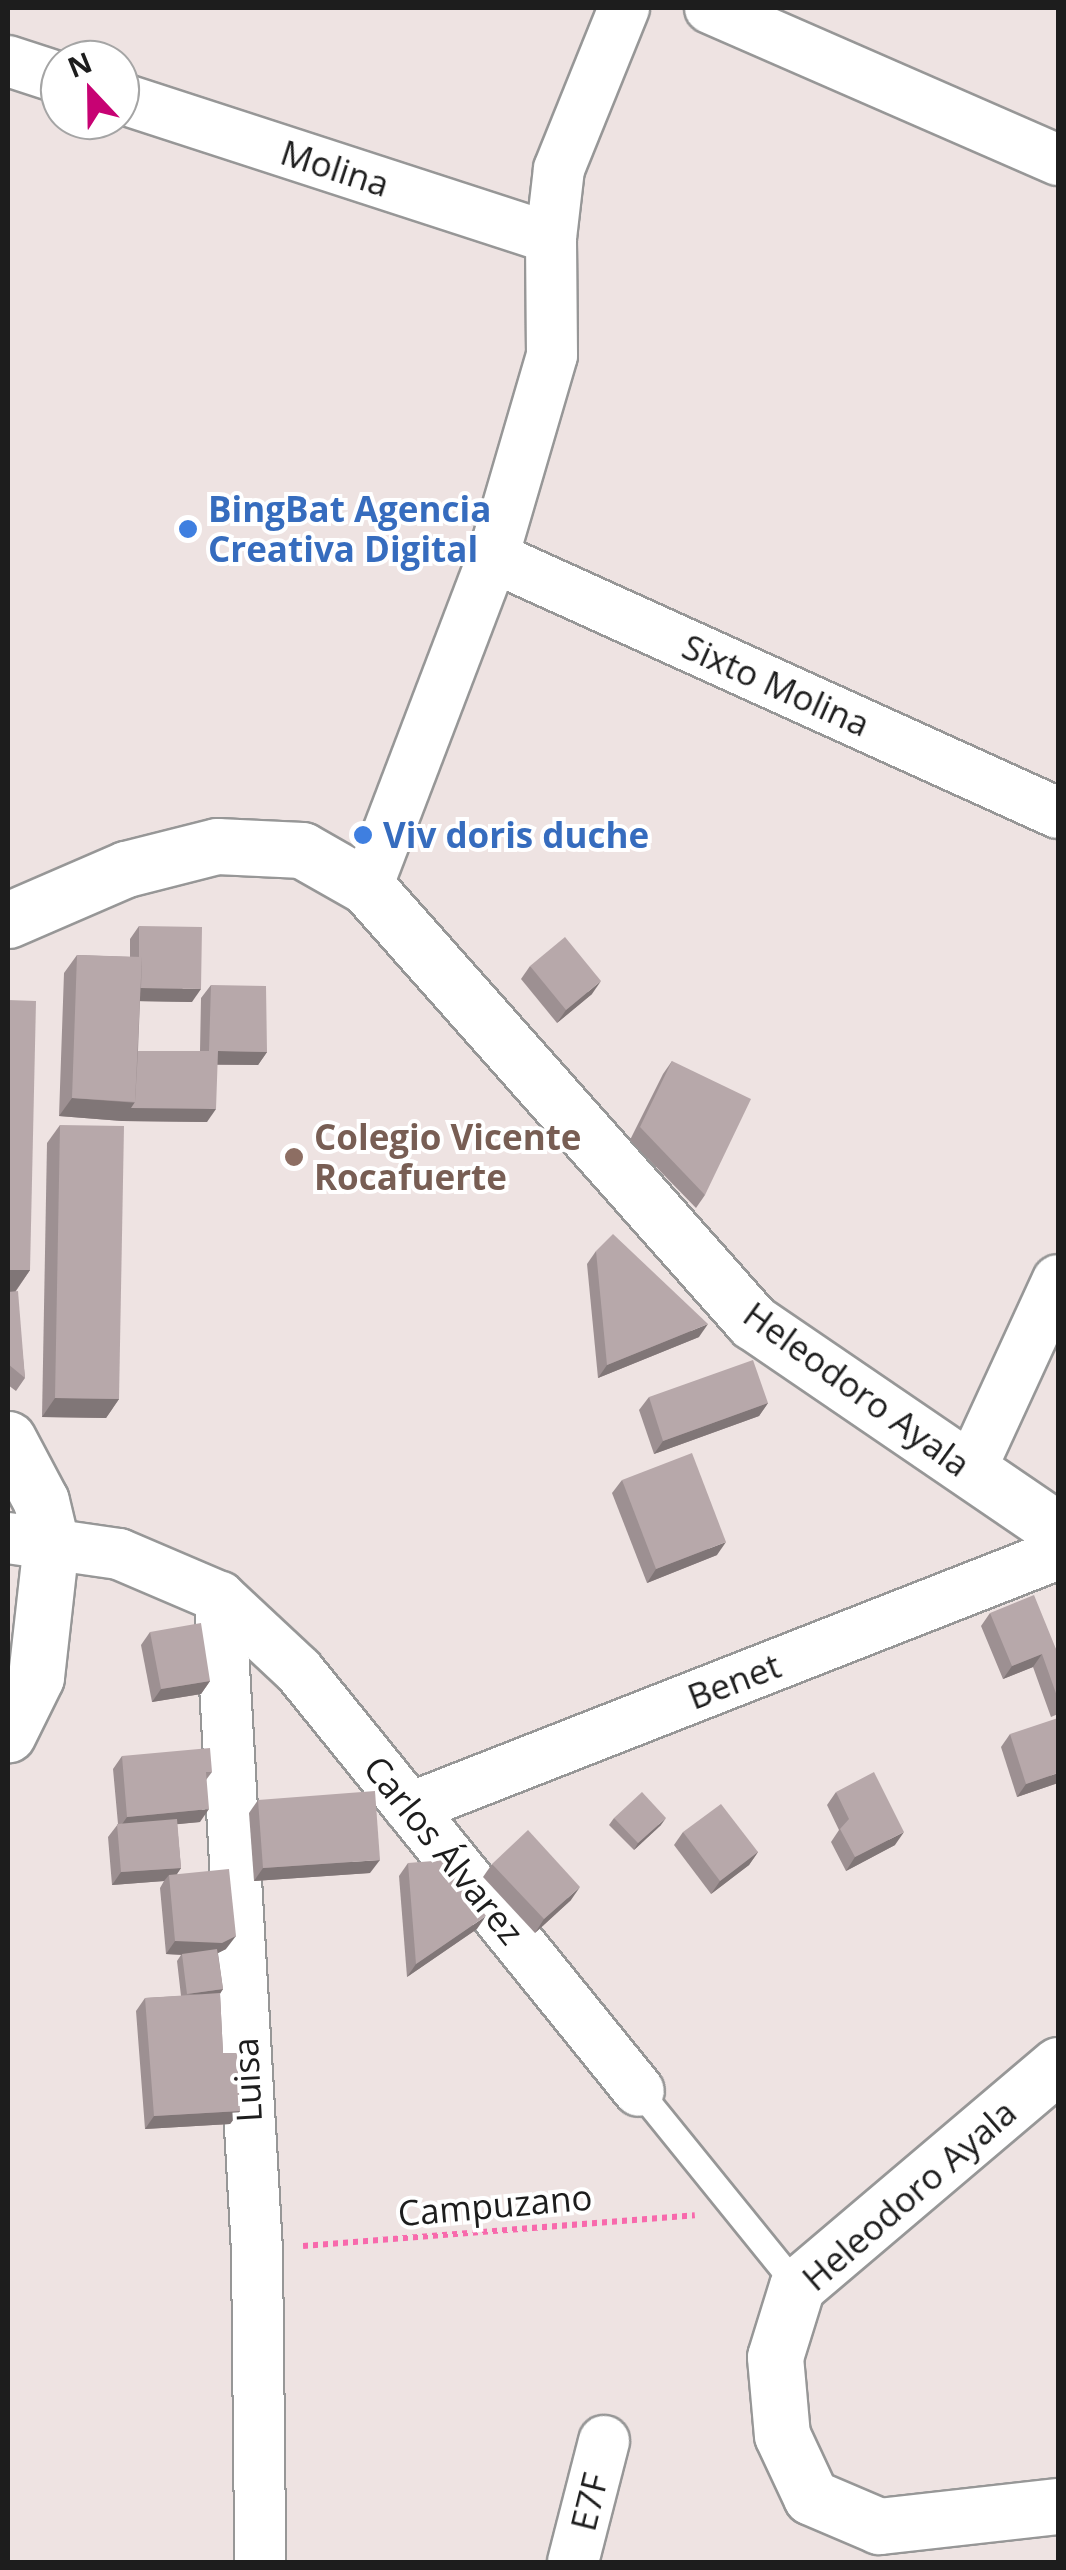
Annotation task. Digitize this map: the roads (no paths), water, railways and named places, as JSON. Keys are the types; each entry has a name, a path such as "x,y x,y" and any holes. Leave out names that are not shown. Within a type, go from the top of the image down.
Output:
{"street":[{"path":"367,887 493,558 552,355 550,238 559,169 624,8"},
{"path":"710,8 1058,160"},
{"path":"8,61 40,71"},
{"name":"Molina","path":"140,105 550,238"},
{"name":"Sixto Molina","path":"493,558 1058,813"},
{"name":"Heleodoro Ayala","path":"8,920 126,869 217,846 302,850 367,887 753,1322 1058,1530"},
{"path":"970,1471 1058,1280"},
{"path":"8,1439 41,1501 29,1540 36,1677 8,1734"},
{"name":"Carlos Álvarez","path":"29,1540 119,1554 220,1597 299,1671 640,2092"},
{"name":"Benet","path":"410,1808 1058,1554"},
{"name":"Luisa","path":"220,1597 257,2250 260,2562"},
{"name":"Heleodoro Ayala","path":"1058,2065 797,2286 776,2358 782,2435 811,2497 879,2526 1058,2506"},
{"name":"E7F","path":"574,2562 604,2441"}],"lane":[{"name":"Carlos Álvarez","path":"640,2092 797,2286"}],"place":[{"name":"BingBat Agencia Creativa Digital","path":"188,529"},
{"name":"Viv doris duche","path":"363,835"},
{"name":"Colegio Vicente Rocafuerte","path":"294,1157"}]}
